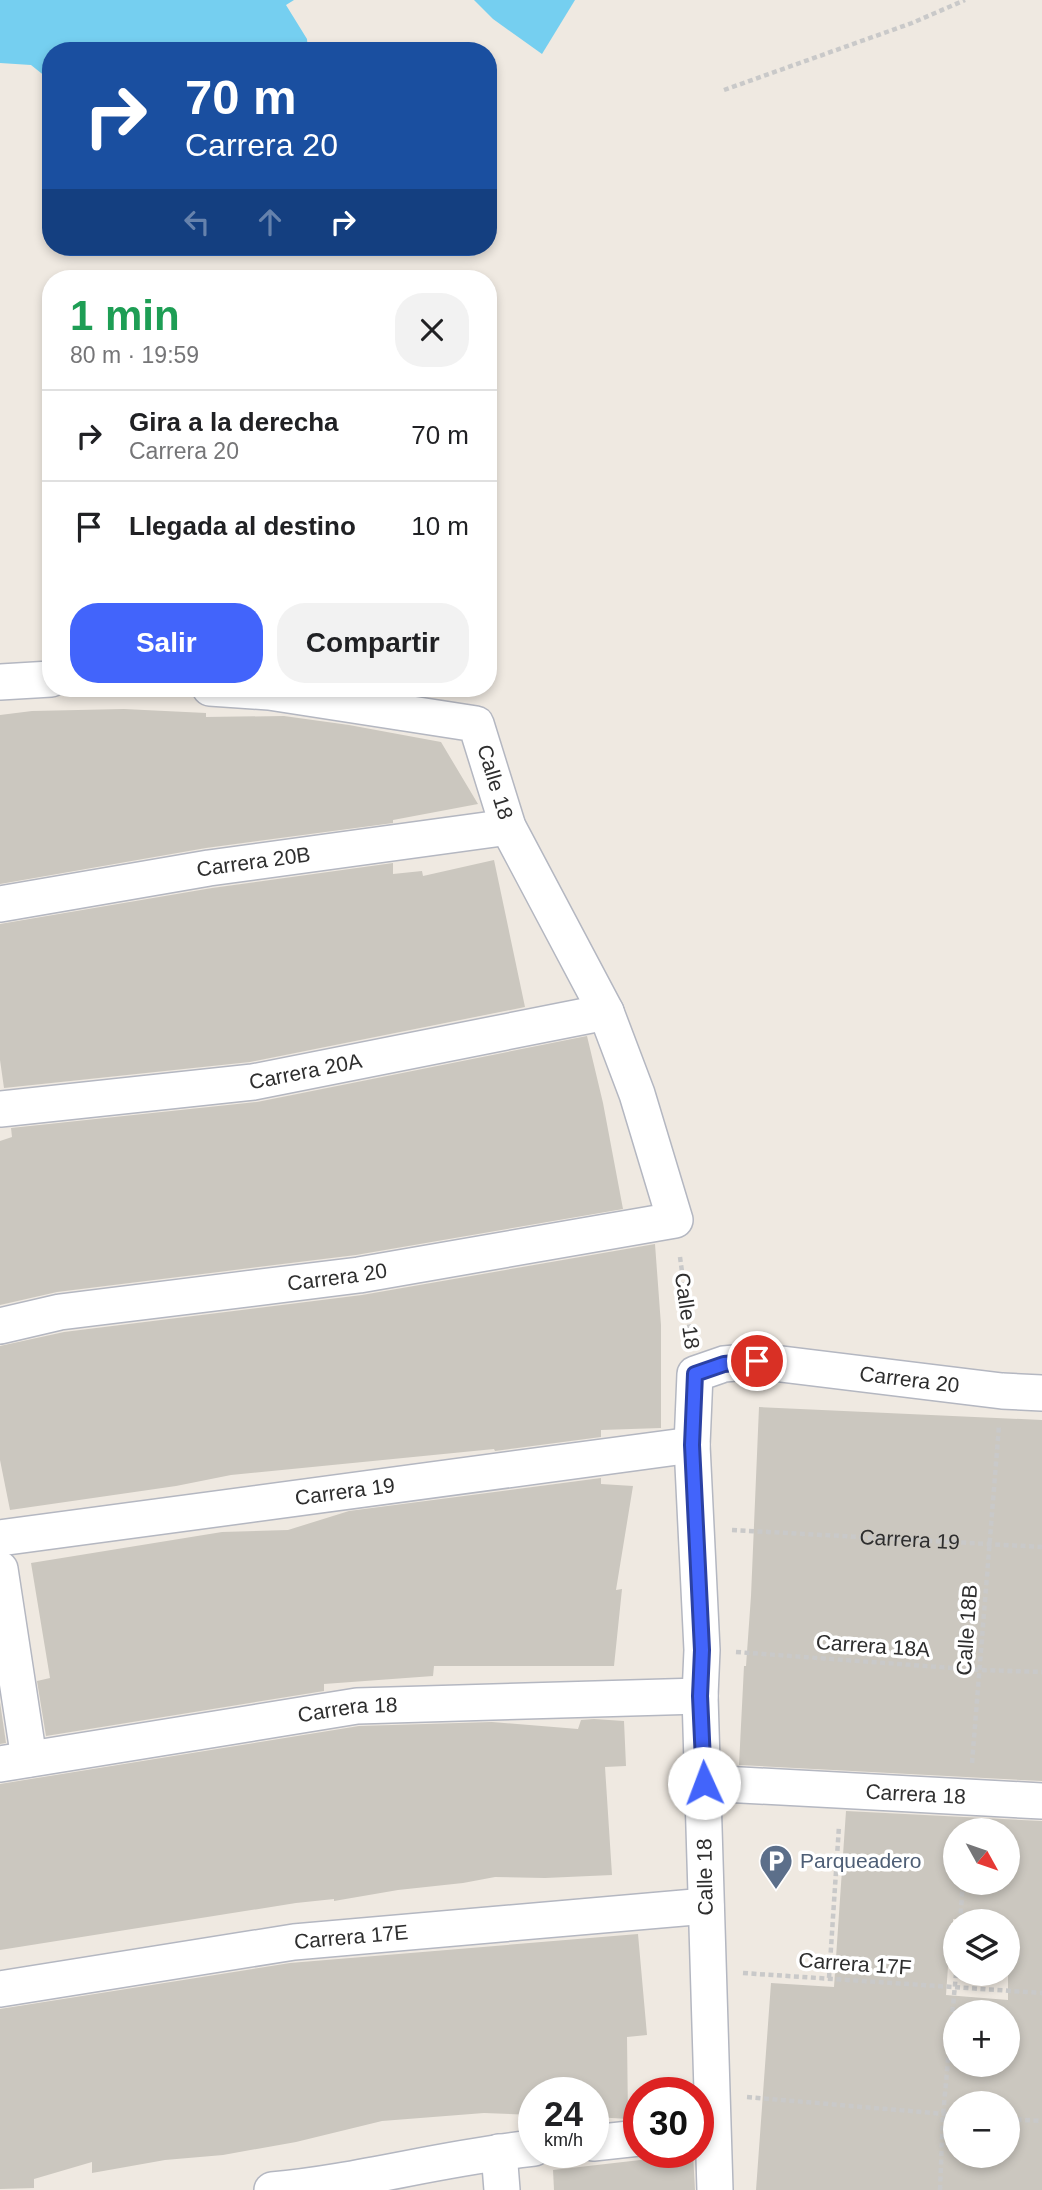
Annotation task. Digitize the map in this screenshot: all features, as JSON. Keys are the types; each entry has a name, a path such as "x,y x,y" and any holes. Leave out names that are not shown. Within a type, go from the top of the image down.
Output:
{"street":[{"path":"0,682 42,680"},
{"name":"Calle 18","path":"302,697 477,724 508,827 606,1012 637,1094 675,1220"},
{"name":"Carrera 20B","path":"0,904 209,868 508,827"},
{"name":"Carrera 20A","path":"0,1110 253,1082 606,1012"},
{"name":"Carrera 20","path":"0,1326 60,1312 359,1275 675,1220"},
{"name":"Carrera 20","path":"695,1374 724,1364 757,1361 1003,1391 1042,1393"},
{"name":"Calle 18","path":"695,1374 692,1445 702,1650 700,1696 711,2077"},
{"name":"Carrera 19","path":"0,1538 692,1445"},
{"path":"0,1569 14,1761"},
{"name":"Carrera 18","path":"14,1761 357,1706 700,1696"},
{"name":"Carrera 18","path":"704,1783 1042,1801"},
{"name":"Carrera 17E","path":"0,1989 294,1942 706,1906"},
{"path":"272,2190 318,2188 518,2150"},
{"path":"499,2152 502,2190"},
{"name":"Calle 18","path":"712,2168 715,2190"}],"path":[{"path":"724,90 912,23 965,0"},
{"name":"Calle 18","path":"675,1220 695,1374"},
{"name":"Calle 18B","path":"970,1796 1003,1391"},
{"name":"Carrera 19","path":"696,1528 1042,1547"},
{"name":"Carrera 18A","path":"702,1650 1042,1672"},
{"path":"829,1978 842,1790"},
{"name":"Carrera 17F","path":"707,1970 1042,1993"},
{"path":"945,2091 956,1987"},
{"path":"714,2094 943,2115 940,2190"},
{"path":"1020,2120 1042,2121"}],"water":[{"path":"0,0 294,0 286,5 307,42 42,42 42,74 31,65 0,63"},
{"path":"474,0 575,0 542,54 493,19"}],"building":[{"path":"124,709 206,713 206,717 284,716 441,742 478,804 393,820 393,823 206,848 0,884 0,715 32,711"},
{"path":"494,860 525,1007 250,1062 4,1088 0,1060 0,924 212,888 393,863 393,874 422,871 423,876"},
{"path":"587,1036 623,1209 356,1255 57,1292 0,1305 0,1141 12,1137 11,1128 257,1102"},
{"path":"655,1244 661,1325 661,1428 601,1430 601,1437 495,1451 231,1475 176,1486 10,1510 0,1460 0,1346 64,1332 362,1295"},
{"path":"759,1407 1042,1420 1042,1781 739,1765 751,1596"},
{"path":"601,1478 601,1484 633,1486 616,1590 622,1589 614,1666 434,1666 433,1676 324,1684 324,1691 46,1736 37,1681 50,1678 31,1563 222,1532 288,1530 349,1511"},
{"path":"0,1702 6,1743 0,1744"},
{"path":"581,1720 624,1721 626,1766 605,1767 612,1875 495,1877 334,1901 296,1903 0,1950 0,1784 359,1726 492,1722 578,1729"},
{"path":"846,1811 983,1818 943,1818 943,1895 1020,1895 1020,1820 1042,1821 1042,2190 756,2190 771,1983 834,1987"},
{"path":"638,1934 647,2035 627,2037 627,2077 623,2077 623,2119 609,2118 609,2077 518,2077 518,2114 484,2113 382,2121 296,2142 92,2173 92,2162 34,2179 34,2188 0,2189 0,2009 290,1963"},
{"path":"623,2162 623,2168 694,2168 695,2190 554,2190 553,2170 609,2168 609,2164"}],"place":[{"name":"Parqueadero","path":"776,1891"}],"route":[{"path":"704,1783 700,1696 702,1650 692,1445 695,1374 724,1364 757,1361"}]}
